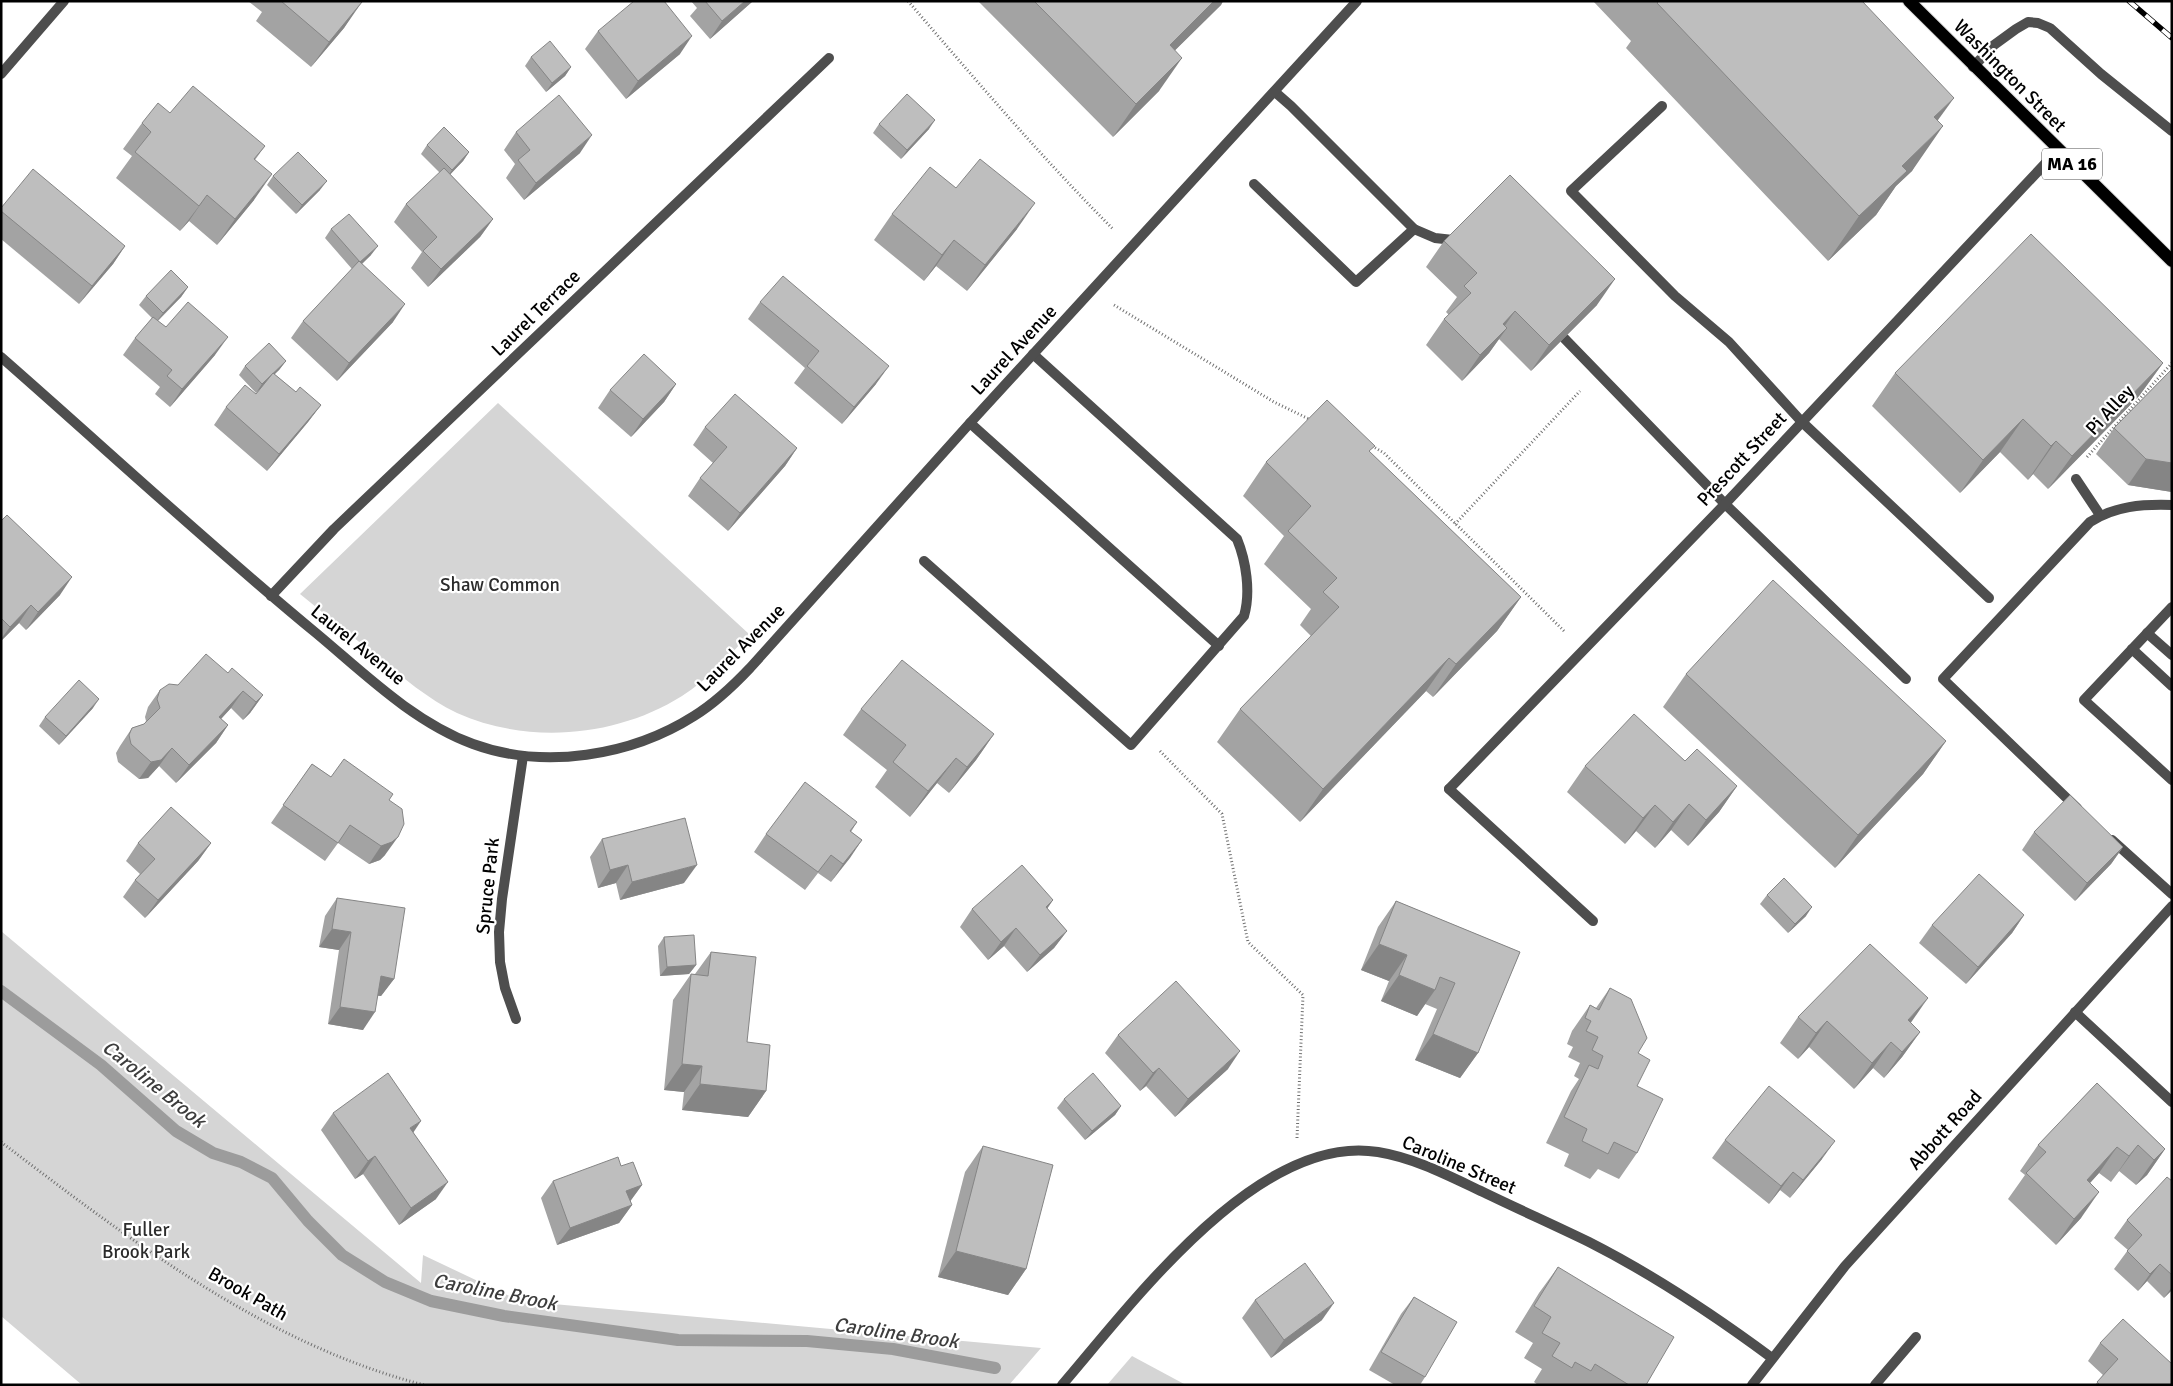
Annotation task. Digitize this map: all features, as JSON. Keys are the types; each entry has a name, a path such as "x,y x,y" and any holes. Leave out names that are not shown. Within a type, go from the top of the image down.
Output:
{"main road":[{"name":"Washington Street","path":"1909,1 2172,261"}],"street":[{"path":"1,74 64,1"},
{"name":"Laurel Avenue","path":"1,356 271,596 384,690 420,716 472,744 523,756 572,755 623,747 671,729 694,716 712,704 750,668 970,423 1357,1"},
{"path":"1973,66 2008,34 2028,22 2038,23 2050,28 2101,74 2172,131"},
{"name":"Laurel Terrace","path":"271,596 341,522 828,58"},
{"path":"1275,92 1414,229 1435,238 1453,240"},
{"path":"1662,106 1571,191 1675,296 1729,342 1801,421 1989,598"},
{"name":"Prescott Street","path":"1592,921 1449,789 1725,504 1801,421 2058,150"},
{"path":"1254,184 1356,282 1414,229"},
{"path":"1564,338 1725,504 1906,679"},
{"path":"924,561 1131,745 1239,624 1247,606 1244,564 1237,539 1033,354"},
{"path":"970,423 1219,646"},
{"path":"2076,479 2100,515"},
{"path":"2082,812 1943,679 2080,531 2100,515 2130,507 2172,505"},
{"path":"2169,609 2084,700 2172,780"},
{"path":"2147,632 2172,655"},
{"path":"2132,649 2172,686"},
{"name":"Spruce Park","path":"516,1019 503,980 499,932 523,756"},
{"path":"2106,835 2172,894"},
{"name":"Abbott Road","path":"1752,1385 1846,1266 2172,906"},
{"path":"2075,1012 2172,1102"},
{"name":"Caroline Street","path":"1062,1385 1190,1240 1246,1194 1296,1166 1329,1154 1361,1151 1390,1154 1426,1166 1615,1256 1705,1309 1772,1358"},
{"path":"1875,1385 1916,1337"}],"path":[{"path":"908,1 1072,188 1132,248"},
{"path":"1094,289 1144,324 1274,402 1317,422"},
{"name":"Pi Alley","path":"2076,479 2090,452 2172,363"},
{"path":"1455,524 1598,373"},
{"path":"1370,445 1384,453 1583,650"},
{"path":"1142,733 1222,814 1248,942 1303,995 1296,1166"},
{"name":"Brook Path","path":"1,1142 69,1194 148,1250 252,1314 336,1355 424,1385"}],"green space":[{"name":"Shaw Common","path":"498,403 749,634 718,667 682,696 657,710 629,720 601,728 572,732 513,730 484,723 446,707 406,680 300,594"},
{"name":"Fuller Brook Park","path":"1,931 421,1283 423,1255 520,1301 1041,1348 1009,1385 82,1385 1,1316"},
{"path":"1132,1356 1186,1385 1107,1385"}],"building":[{"path":"281,1 361,1 362,2 329,42"},
{"path":"634,1 664,1 692,36 638,81 598,31"},
{"path":"705,1 745,1 722,21"},
{"path":"1034,1 1214,1 1170,45 1182,58 1136,104"},
{"path":"1659,1 1862,1 1954,98 1934,117 1943,126 1902,166 1907,171 1859,216 1657,3"},
{"path":"550,41 571,67 552,83 531,57"},
{"path":"193,86 265,146 254,159 272,174 235,219 207,195 199,206 135,152 151,132 142,123 158,103 170,113"},
{"path":"907,94 935,120 907,150 879,124"},
{"path":"559,95 592,135 536,183 518,160 530,150 516,132"},
{"path":"444,127 469,152 452,170 427,145"},
{"path":"298,152 327,181 302,205 273,176"},
{"path":"980,159 1035,203 985,265 954,240 942,255 892,214 930,167 956,188"},
{"path":"444,168 493,219 441,269 423,251 437,237 406,204"},
{"path":"33,169 125,246 92,286 1,211 1,208"},
{"path":"1510,175 1615,279 1549,345 1515,311 1503,324 1507,328 1480,355 1444,319 1471,293 1464,286 1477,273 1444,241"},
{"path":"349,214 378,246 360,262 331,229"},
{"path":"2031,234 2163,363 2072,456 2056,441 2051,446 2023,419 1983,460 1895,373"},
{"path":"359,261 405,304 349,363 303,321"},
{"path":"171,270 188,287 163,313 146,296"},
{"path":"783,276 889,366 854,407 807,366 819,351 760,302"},
{"path":"188,302 228,337 182,389 167,376 172,370 135,338 153,317 166,327"},
{"path":"269,343 286,361 262,384 245,366"},
{"path":"644,354 676,384 643,419 610,390"},
{"path":"2172,369 2172,463 2146,459 2114,428"},
{"path":"273,373 296,392 300,387 321,405 279,454 226,407 245,385 256,394"},
{"path":"735,394 797,448 740,513 700,478 727,447 705,427"},
{"path":"1327,400 1375,446 1369,451 1521,597 1456,664 1449,658 1323,789 1240,709 1339,607 1323,592 1337,578 1288,531 1311,506 1266,462"},
{"path":"7,515 72,577 38,612 31,605 10,627 1,618 1,521"},
{"path":"1773,580 1946,741 1858,835 1686,674"},
{"path":"206,654 228,673 232,668 263,695 256,702 243,691 219,717 228,725 189,765 172,748 161,760 151,762 131,744 129,735 132,728 144,724 160,708 157,699 160,690 169,684 178,685"},
{"path":"902,660 994,734 967,767 956,758 928,791 893,762 906,745 861,709"},
{"path":"79,680 99,699 66,736 45,717"},
{"path":"1634,714 1685,761 1697,749 1737,786 1706,820 1689,804 1673,822 1655,805 1643,818 1585,766"},
{"path":"344,759 393,794 389,800 402,809 404,824 398,837 392,842 381,846 350,825 338,843 283,805 312,764 331,777"},
{"path":"805,782 857,822 850,831 862,840 843,864 831,855 818,872 766,834"},
{"path":"2070,795 2123,847 2087,883 2034,832"},
{"path":"171,807 211,843 158,900 135,880 155,859 138,843"},
{"path":"685,818 697,865 632,882 628,865 610,870 602,839"},
{"path":"1022,865 1053,900 1046,907 1067,931 1040,955 1016,928 1001,942 972,909"},
{"path":"1979,874 2024,915 1978,967 1932,925"},
{"path":"1784,878 1812,907 1795,924 1767,895"},
{"path":"337,898 405,908 394,979 381,976 375,1012 340,1007 351,932 332,929"},
{"path":"1396,901 1520,952 1478,1053 1433,1034 1455,983 1440,977 1435,990 1399,975 1407,955 1379,944"},
{"path":"694,935 696,965 667,967 664,937"},
{"path":"1870,944 1928,998 1908,1020 1920,1032 1902,1052 1891,1042 1872,1063 1827,1021 1816,1033 1798,1017"},
{"path":"711,952 756,957 747,1042 770,1045 766,1091 700,1084 702,1066 682,1064 691,974 708,976"},
{"path":"1176,981 1240,1051 1188,1099 1159,1068 1153,1073 1118,1035"},
{"path":"1610,988 1631,999 1647,1038 1638,1053 1650,1060 1637,1086 1663,1099 1637,1153 1614,1142 1608,1154 1582,1141 1587,1129 1564,1117 1589,1065 1598,1069 1603,1056 1592,1050 1598,1037 1586,1031 1591,1021 1585,1018 1590,1005 1599,1010"},
{"path":"388,1073 421,1121 410,1128 448,1182 411,1208 375,1156 368,1161 333,1113"},
{"path":"1093,1073 1121,1106 1092,1131 1064,1099"},
{"path":"2097,1083 2165,1149 2154,1160 2138,1145 2129,1156 2117,1147 2087,1180 2099,1192 2074,1219 2026,1173 2046,1152 2038,1145"},
{"path":"1769,1086 1835,1141 1803,1180 1793,1172 1781,1186 1725,1140"},
{"path":"983,1146 1053,1165 1026,1269 956,1251"},
{"path":"618,1157 621,1166 633,1162 642,1185 626,1191 632,1205 570,1228 553,1181"},
{"path":"2167,1177 2172,1181 2172,1275 2160,1264 2150,1274 2127,1251 2142,1235 2127,1220"},
{"path":"1305,1263 1334,1303 1284,1340 1255,1300"},
{"path":"1558,1267 1674,1337 1646,1385 1629,1385 1595,1364 1591,1371 1575,1362 1572,1368 1552,1356 1560,1343 1542,1333 1551,1317 1534,1306"},
{"path":"1414,1297 1457,1322 1425,1377 1381,1352"},
{"path":"2123,1319 2172,1364 2172,1385 2100,1385 2097,1382 2118,1359 2100,1343"}],"waterway":[{"name":"Caroline Brook","path":"1,991 101,1065 176,1131 213,1153 241,1162 272,1178 308,1221 342,1255 385,1282 431,1301 504,1316 678,1340 807,1341 893,1349 995,1368"}],"railway":[{"path":"2129,1 2172,38"}]}
